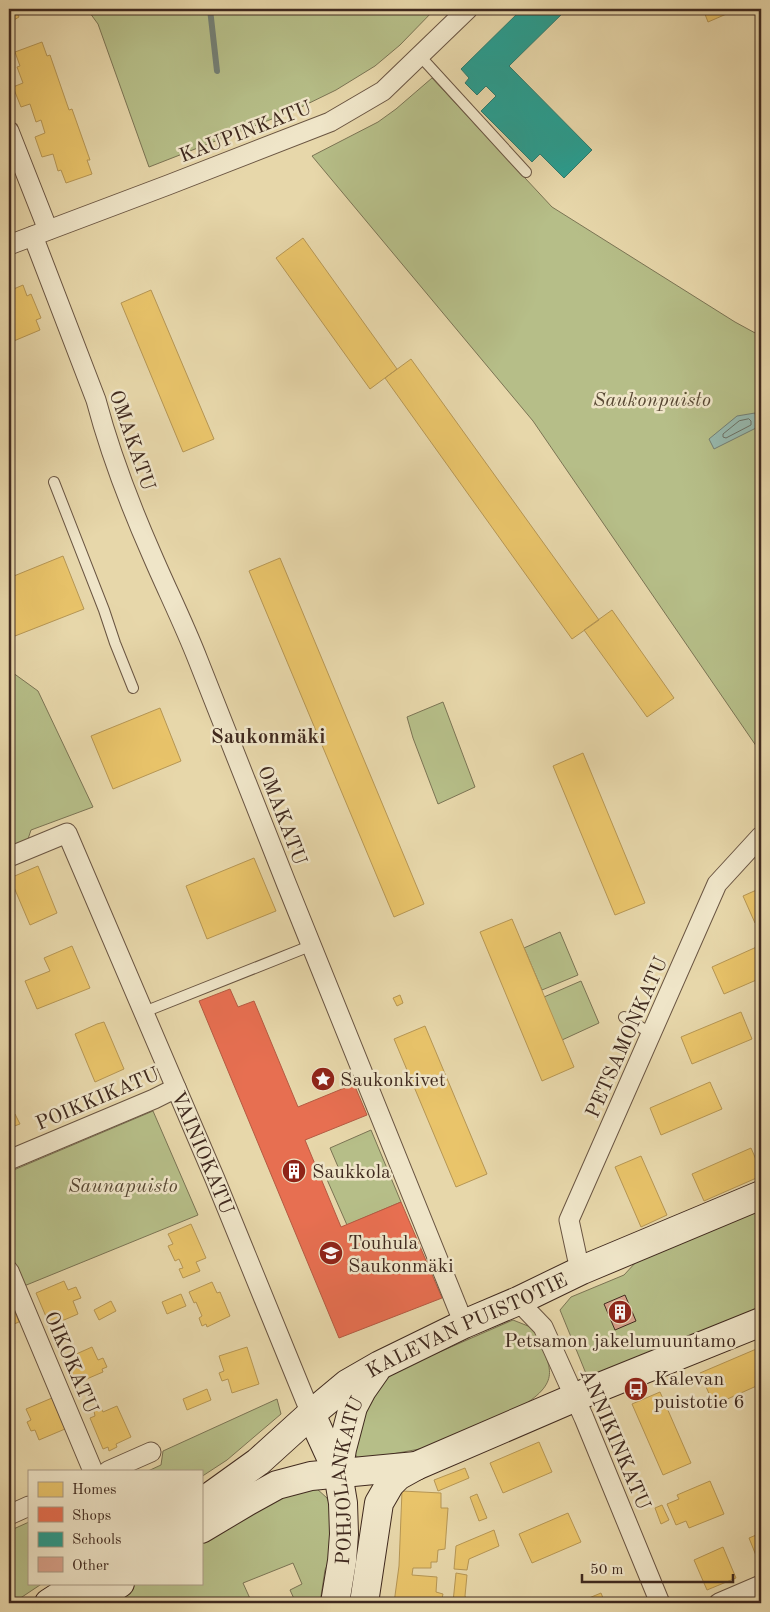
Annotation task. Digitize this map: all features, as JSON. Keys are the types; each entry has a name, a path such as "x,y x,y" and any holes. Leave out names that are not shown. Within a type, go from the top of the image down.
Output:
{"main road":[{"name":"KALEVAN PUISTOTIE","path":"202,1502 258,1462 347,1384 380,1365 582,1270 761,1195"},
{"path":"202,1528 248,1500 277,1485 311,1476 416,1466 574,1398 761,1322"},
{"name":"POHJOLANKATU","path":"335,1603 342,1561 344,1534 343,1503 338,1473 342,1449 353,1407 362,1390 380,1365"},
{"name":"VAINIOKATU","path":"311,1414 338,1473"},
{"name":"POHJOLANKATU","path":"364,1603 379,1503 390,1484 398,1476 416,1466"},
{"path":"50,1603 78,1584"},
{"path":"90,1603 118,1584"}],"street":[{"name":"KAUPINKATU","path":"9,245 330,122 383,90 468,9"},
{"name":"OMAKATU","path":"9,131 103,426 129,496 151,552 185,626 310,946 464,1324"},
{"name":"VAINIOKATU","path":"9,857 67,833 219,1188 311,1414"},
{"name":"PETSAMONKATU","path":"582,1270 577,1257 569,1220 717,884 761,836"},
{"name":"POIKKIKATU","path":"9,1160 176,1088"},
{"name":"OIKOKATU","path":"9,1270 93,1470"},
{"name":"ANNIKINKATU","path":"518,1301 543,1327 588,1426 660,1603"},
{"path":"110,1470 151,1452"},
{"path":"9,1514 28,1506"},
{"path":"718,1603 761,1585"}],"lane":[{"path":"420,56 526,172"},
{"path":"54,482 132,688"},
{"path":"144,1012 310,946"},
{"path":"624,1017 652,1034"}],"green space":[{"path":"87,9 435,9 400,45 375,66 336,90 295,110 149,167 98,24"},
{"name":"Saukonpuisto","path":"432,78 552,207 757,334 761,315 761,753 533,421 312,156 378,122"},
{"path":"9,670 38,691 93,807 31,830 28,839 9,847"},
{"path":"443,702 475,787 438,804 407,717"},
{"path":"560,932 578,975 542,990 524,948"},
{"path":"581,981 599,1023 562,1040 544,997"},
{"name":"Saunapuisto","path":"153,1111 198,1215 24,1286 9,1248 9,1172"},
{"path":"371,1130 401,1202 347,1225 325,1175 339,1169 330,1148"},
{"path":"761,1209 761,1312 602,1377 587,1376 560,1310 571,1297 624,1275 637,1261"},
{"path":"513,1320 533,1328 545,1353 550,1372 548,1381 543,1389 521,1407 425,1448 365,1459 358,1458 354,1453 372,1388 391,1373"},
{"path":"277,1399 281,1414 227,1460 202,1476 202,1470 150,1470 161,1465 163,1451"},
{"path":"316,1488 327,1498 332,1510 332,1555 325,1570 320,1603 296,1603 290,1590 302,1584 293,1563 243,1583 252,1603 104,1603 132,1584 202,1584 202,1537 259,1504"},
{"path":"28,1522 28,1584 42,1584 13,1603 9,1603 9,1531"}],"water":[{"path":"755,413 758,427 714,449 709,439 737,416"}],"building: Homes":[{"path":"9,9 15,9 19,17 9,23"},
{"path":"703,9 738,9 708,22"},
{"path":"42,42 47,56 50,55 69,110 72,109 90,160 87,160 92,174 66,183 61,170 58,171 53,154 42,157 35,137 45,133 41,120 36,122 30,104 21,107 13,87 23,83 17,67 20,66 15,52"},
{"path":"303,238 397,369 370,389 276,258"},
{"path":"23,285 27,296 31,294 41,318 36,320 40,330 9,343 9,291"},
{"path":"151,290 214,439 183,452 121,303"},
{"path":"411,359 599,620 572,639 385,378"},
{"path":"63,556 84,609 15,636 9,621 9,578"},
{"path":"280,558 424,904 394,917 249,571"},
{"path":"612,610 674,698 647,717 584,630"},
{"path":"160,708 181,761 113,789 91,736"},
{"path":"583,753 645,903 615,915 553,766"},
{"path":"254,858 276,911 207,939 186,886"},
{"path":"38,866 57,913 30,925 10,878"},
{"path":"761,888 761,920 755,923 743,896"},
{"path":"512,919 574,1067 542,1081 480,932"},
{"path":"761,945 761,978 724,994 712,967"},
{"path":"72,946 90,988 37,1009 25,981 50,971 44,958"},
{"path":"400,995 403,1003 397,1006 393,998"},
{"path":"741,1012 752,1039 692,1064 681,1037"},
{"path":"104,1022 124,1069 95,1082 75,1034"},
{"path":"425,1026 487,1174 456,1187 394,1039"},
{"path":"710,1082 722,1109 661,1135 650,1108"},
{"path":"15,1114 20,1124 9,1128 9,1117"},
{"path":"751,1148 761,1171 761,1176 704,1201 692,1174"},
{"path":"641,1156 667,1215 641,1227 615,1167"},
{"path":"191,1224 206,1258 196,1262 200,1271 183,1278 179,1269 183,1268 179,1259 175,1261 168,1246 173,1244 168,1234"},
{"path":"64,1281 68,1290 76,1287 81,1298 73,1301 78,1314 50,1326 36,1293"},
{"path":"212,1282 217,1293 220,1292 230,1316 207,1327 206,1324 202,1326 199,1318 202,1316 189,1292"},
{"path":"181,1294 186,1306 167,1314 162,1302"},
{"path":"9,1297 19,1322 9,1326"},
{"path":"111,1301 116,1311 99,1320 94,1310"},
{"path":"92,1347 98,1360 103,1358 107,1367 102,1369 103,1372 75,1384 65,1359"},
{"path":"247,1347 259,1384 232,1393 228,1379 222,1381 219,1373 224,1371 219,1356"},
{"path":"761,1347 761,1384 714,1405 700,1373"},
{"path":"207,1389 211,1400 187,1410 183,1399"},
{"path":"660,1392 691,1463 663,1475 632,1404"},
{"path":"52,1398 65,1429 39,1440 35,1430 31,1431 27,1422 31,1420 26,1409"},
{"path":"117,1406 131,1437 116,1444 117,1447 109,1451 108,1447 103,1449 90,1418 95,1416 94,1411 101,1408 103,1412"},
{"path":"539,1442 552,1472 503,1493 490,1463"},
{"path":"465,1468 469,1478 438,1491 434,1480"},
{"path":"710,1481 724,1514 689,1528 686,1521 676,1525 667,1504 679,1499 677,1495"},
{"path":"402,1491 441,1493 441,1508 448,1508 445,1549 438,1550 437,1562 431,1562 431,1568 413,1568 412,1575 437,1577 436,1592 443,1594 441,1603 394,1603 399,1566"},
{"path":"477,1494 487,1518 479,1521 470,1497"},
{"path":"662,1505 669,1520 661,1524 655,1508"},
{"path":"568,1513 581,1542 532,1563 519,1534"},
{"path":"494,1530 499,1546 469,1559 467,1570 454,1569 456,1546"},
{"path":"761,1533 761,1568 749,1538"},
{"path":"723,1547 736,1578 707,1590 694,1560"},
{"path":"456,1573 467,1575 465,1596 468,1603 453,1602"},
{"path":"601,1593 605,1603 577,1603"}],"building: Shops":[{"name":"Saukkola","path":"230,989 238,1007 254,1001 298,1107 354,1084 367,1115 305,1140 341,1227 401,1202 442,1298 339,1338 199,1001"}],"building: Schools":[{"path":"522,9 567,9 509,66 592,150 564,178 540,154 532,162 481,111 496,96 486,86 477,95 465,83 469,78 461,69"}],"building: Other":[{"name":"Petsamon jakelumuuntamo","path":"625,1295 636,1321 615,1330 604,1304"}],"waterway":[{"path":"210,9 217,71"}],"place":[{"name":"Saukonkivet","path":"323,1079"},
{"name":"Saukkola","path":"294,1171"},
{"name":"Touhula Saukonmäki","path":"331,1253"},
{"name":"Petsamon jakelumuuntamo","path":"620,1312"},
{"name":"Kalevan puistotie 6","path":"636,1389"}],"district":[{"name":"Saukonmäki","path":"268,736"}]}
